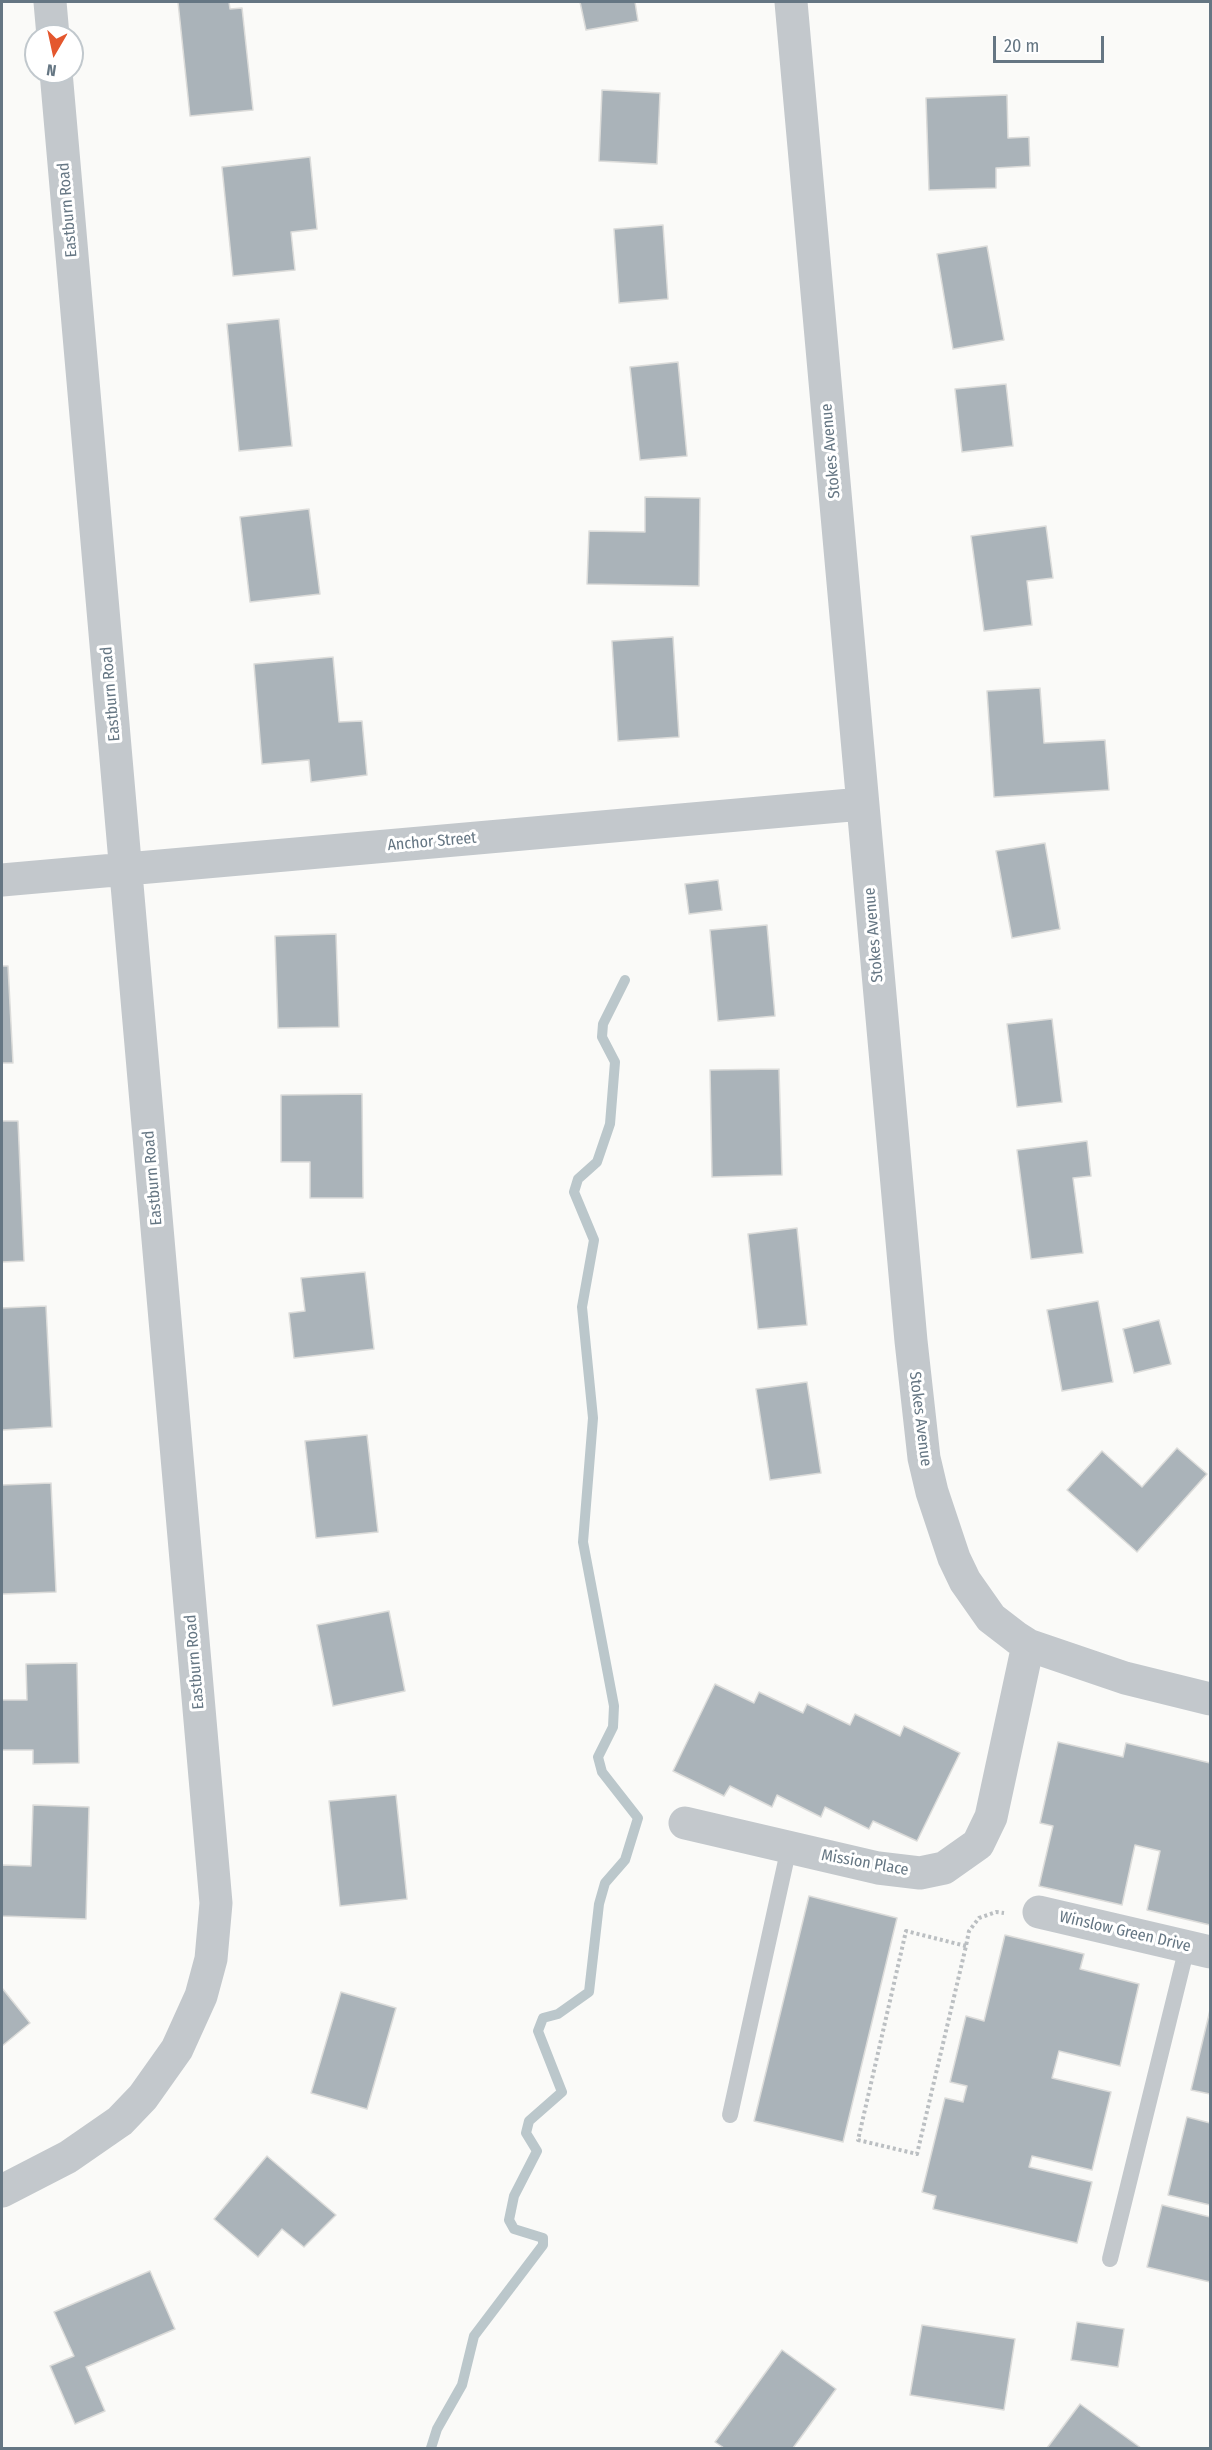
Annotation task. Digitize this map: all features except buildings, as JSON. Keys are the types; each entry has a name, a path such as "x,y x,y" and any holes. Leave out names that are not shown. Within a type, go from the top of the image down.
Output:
{"street":[{"path":"50,2 52,24"},
{"name":"Stokes Avenue","path":"791,2 911,1341 924,1458 932,1492 954,1558 965,1581 991,1618 1028,1645 1125,1678 1210,1699"},
{"name":"Eastburn Road","path":"2,2191 68,2157 120,2121 143,2097 177,2049 201,1996 211,1959 216,1903 57,84"},
{"name":"Anchor Street","path":"2,880 862,804"},
{"name":"Mission Place","path":"685,1823 878,1868 920,1873 944,1868 978,1844 991,1817 1028,1645"},
{"name":"Winslow Green Drive","path":"1027,1913 1199,1949"}],"lane":[{"path":"730,2115 789,1847"},
{"path":"1110,2259 1199,1949"}],"path":[{"path":"966,1946 906,1931 858,2140 917,2154 966,1946 969,1931 979,1918 996,1912 1027,1913"}],"waterway":[{"path":"431,2448 437,2429 462,2385 474,2336 543,2245 543,2238 514,2229 509,2220 514,2196 537,2151 526,2133 529,2121 562,2092 538,2031 543,2018 558,2014 589,1992 599,1904 605,1883 625,1860 638,1818 602,1772 598,1757 613,1727 614,1706 583,1542 593,1418 582,1307 594,1240 574,1192 578,1179 597,1162 610,1124 615,1062 602,1037 603,1024 625,980"}]}
